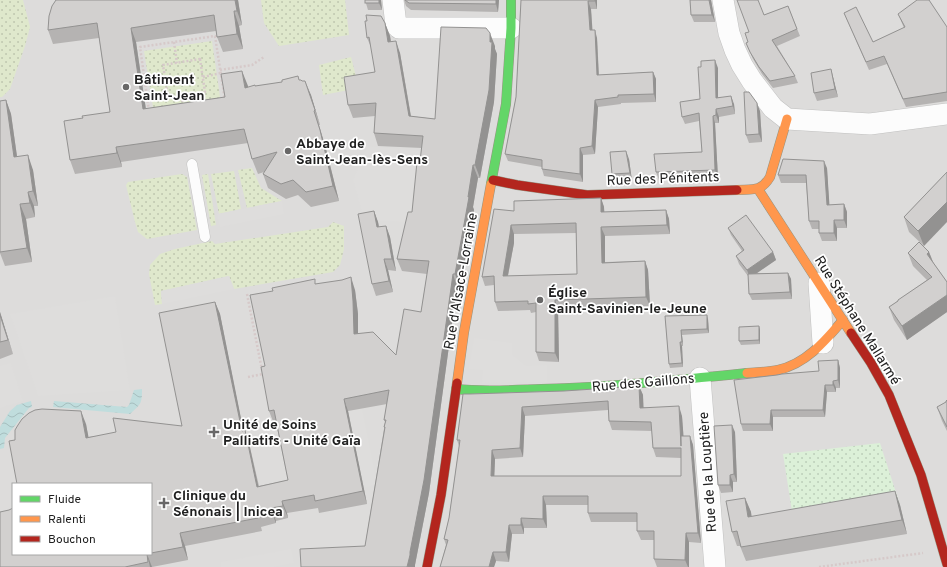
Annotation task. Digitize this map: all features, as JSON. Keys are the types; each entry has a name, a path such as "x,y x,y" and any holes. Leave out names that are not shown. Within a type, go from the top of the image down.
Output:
{"street":[{"path":"393,0 396,26 399,28 511,28"},
{"name":"Rue d'Alsace-Lorraine","path":"427,567 441,495 456,389 466,354 492,180 506,104 511,28 511,0"},
{"path":"723,0 729,33 742,65 768,102 787,119 870,124 947,114"},
{"path":"758,189 766,184 770,176 787,119"},
{"name":"Rue des Pénitents","path":"492,180 587,195 758,189"},
{"name":"Rue Stéphane Mallarmé","path":"758,189 871,363 889,395 921,475 947,564"},
{"path":"819,283 822,343"},
{"name":"Rue des Gaillons","path":"456,389 473,391 523,386 566,388 700,378 778,370 795,364 809,355 843,320"},
{"name":"Rue de la Louptière","path":"700,378 715,567"}],"lane":[{"path":"192,164 205,237"}],"path":[{"path":"215,36 226,107 150,118 140,47 174,42 215,36"},
{"path":"174,42 177,63"},
{"path":"203,76 252,66 264,56"},
{"path":"200,59 205,92 168,98 164,64 177,63 200,59"},
{"path":"146,85 166,82"},
{"path":"182,96 184,113"},
{"path":"246,294 264,380"},
{"path":"248,377 263,374"},
{"path":"819,567 943,550"}],"shaded area":[{"path":"0,0 947,0 947,567 0,567"},
{"path":"367,146 419,151 413,222 378,221 365,224 353,180"},
{"path":"282,201 284,214 220,227 217,214"},
{"path":"229,276 234,289 162,304 161,291"},
{"path":"115,296 130,390 38,396 10,314"},
{"path":"474,338 512,343 512,355 526,366 547,365 547,382 482,383 483,370 469,369"},
{"path":"11,363 23,401 0,408 0,366"},
{"path":"362,409 377,484 364,488 348,411"},
{"path":"291,549 294,563 273,567 221,567 221,562"}],"green space":[{"path":"0,0 23,0 30,27 10,89 2,97 0,97"},
{"path":"261,0 345,0 349,35 279,46 264,23"},
{"path":"212,41 221,104 154,114 144,51"},
{"path":"351,57 359,88 323,95 319,65"},
{"path":"252,168 261,188 282,201 247,208 238,170"},
{"path":"234,171 241,209 219,214 211,174"},
{"path":"182,174 187,177 197,230 147,239 138,232 126,185 128,182"},
{"path":"208,174 216,225 211,226 202,175"},
{"path":"333,222 344,226 344,249 340,265 333,272 234,289 229,276 161,291 162,304 155,305 149,274 150,265 160,254 175,249 212,241 215,244 328,227"},
{"path":"880,443 900,505 794,524 783,454"}],"water":[{"path":"142,389 142,398 140,403 130,414 53,407 54,401 127,407 134,390"},
{"path":"31,401 32,407 29,408 5,438 4,448 0,449 0,427 10,411 17,405"}],"building":[{"path":"56,0 235,0 237,11 234,11 237,34 217,37 214,15 131,28 143,109 225,97 221,74 242,71 245,88 255,85 282,82 282,80 298,76 299,80 305,81 315,110 314,111 333,186 306,192 293,180 281,184 263,174 277,152 252,159 244,129 116,147 117,153 70,160 64,121 83,118 82,116 110,112 97,23 48,30 49,16 52,6"},
{"path":"365,0 379,0 379,3 365,3"},
{"path":"405,0 496,0 496,4 409,3"},
{"path":"521,0 595,0 588,1 590,30 595,30 597,75 653,72 654,94 618,95 618,97 595,100 592,146 580,148 580,174 542,169 542,160 505,154 516,97"},
{"path":"690,0 709,0 712,15 691,15"},
{"path":"737,0 758,0 764,15 788,6 797,29 772,40 795,76 770,81 759,67 746,43 748,42 745,33 749,32"},
{"path":"917,0 929,0 947,27 947,92 903,99 884,56 866,62 844,13 856,7 873,42 905,27 898,14"},
{"path":"366,15 381,16 385,23 388,42 396,41 409,116 435,119 441,27 486,28 490,33 490,42 492,42 489,90 475,165 473,165 469,197 455,274 453,274 424,480 407,567 301,567 300,549 365,546 385,427 386,420 384,420 389,390 344,399 363,491 315,501 314,495 282,501 283,506 271,508 271,511 257,514 258,518 180,533 183,547 152,553 152,483 17,483 9,441 15,440 15,430 22,419 35,410 81,411 86,438 116,432 113,418 182,426 159,313 215,302 242,431 245,430 257,487 288,480 274,410 269,411 261,367 265,366 250,295 273,291 272,288 315,279 315,284 342,280 351,277 354,334 373,332 396,355 404,309 421,312 429,261 397,259 408,212 412,212 417,162 420,161 423,136 374,133 376,103 348,105 344,77 375,72 369,37 367,38 365,21 367,21"},
{"path":"715,60 716,98 731,96 733,106 716,109 716,115 713,116 715,170 656,172 654,154 702,152 699,113 682,117 680,102 700,99 698,67 701,67 701,61"},
{"path":"831,69 835,89 814,93 811,73"},
{"path":"744,92 749,92 757,103 759,134 746,135"},
{"path":"6,100 14,157 28,155 33,191 28,192 30,203 20,204 27,248 0,252 0,101"},
{"path":"626,151 630,173 612,174 610,152"},
{"path":"783,159 824,161 827,205 844,204 844,220 834,220 834,233 819,233 819,221 809,221 806,175 778,175"},
{"path":"947,172 947,202 918,231 904,217"},
{"path":"601,198 601,212 666,210 667,225 601,227 602,263 645,261 646,297 555,300 555,353 536,352 536,303 528,304 528,301 495,302 494,276 482,277 494,209 514,211 514,201","holes":["576,223 577,274 503,276 511,225"]},
{"path":"374,211 377,227 386,226 392,259 384,259 389,281 372,284 358,214"},
{"path":"746,215 773,252 747,270 736,256 744,250 728,228"},
{"path":"919,242 929,252 927,254 947,282 947,295 902,326 889,307 932,277 908,253"},
{"path":"788,273 790,292 749,294 748,274"},
{"path":"0,315 8,340 0,342"},
{"path":"707,315 707,329 681,330 682,342 680,342 682,363 669,364 665,316"},
{"path":"759,326 759,340 739,341 739,327"},
{"path":"838,360 838,380 833,381 833,385 825,385 823,410 771,410 770,424 741,424 734,380 819,371 818,361"},
{"path":"639,386 640,408 679,406 681,446 681,436 690,436 698,533 686,533 685,560 654,559 654,531 637,531 637,513 588,513 588,496 543,496 543,519 521,518 521,525 509,525 506,552 493,552 489,567 440,567 448,540 444,539 449,518 460,440 457,440 463,394 564,391","holes":["608,401 609,421 651,422 653,448 681,448 681,476 491,476 492,450 520,448 522,407"]},
{"path":"947,400 947,427 937,407"},
{"path":"732,425 734,474 730,475 730,485 718,485 714,426"},
{"path":"895,491 902,520 741,547 737,531 732,532 726,501 745,498 748,517"},
{"path":"12,508 12,555 147,555 148,562 125,567 0,567 0,512"}],"traffic: fast":[{"path":"491,184 506,104 511,28 511,0"},
{"path":"456,389 498,390 593,387 747,373"}],"traffic: slow":[{"path":"737,190 756,189 767,182 770,177 787,119"},
{"path":"457,383 464,332 491,184"},
{"path":"758,189 851,333"},
{"path":"747,373 778,370 797,363 814,351 843,320"}],"traffic: jam":[{"path":"493,180 587,195 737,190"},
{"path":"851,333 871,363 889,395 921,475 947,564"},
{"path":"427,567 441,495 457,383"}],"place":[{"name":"Bâtiment Saint-Jean","path":"126,87"},
{"name":"Abbaye de Saint-Jean-lès-Sens","path":"288,151"},
{"name":"Église Saint-Savinien-le-Jeune","path":"540,300"},
{"name":"Unité de Soins Palliatifs - Unité Gaïa","path":"214,432"},
{"name":"Clinique du Sénonais | Inicea","path":"164,503"}]}
